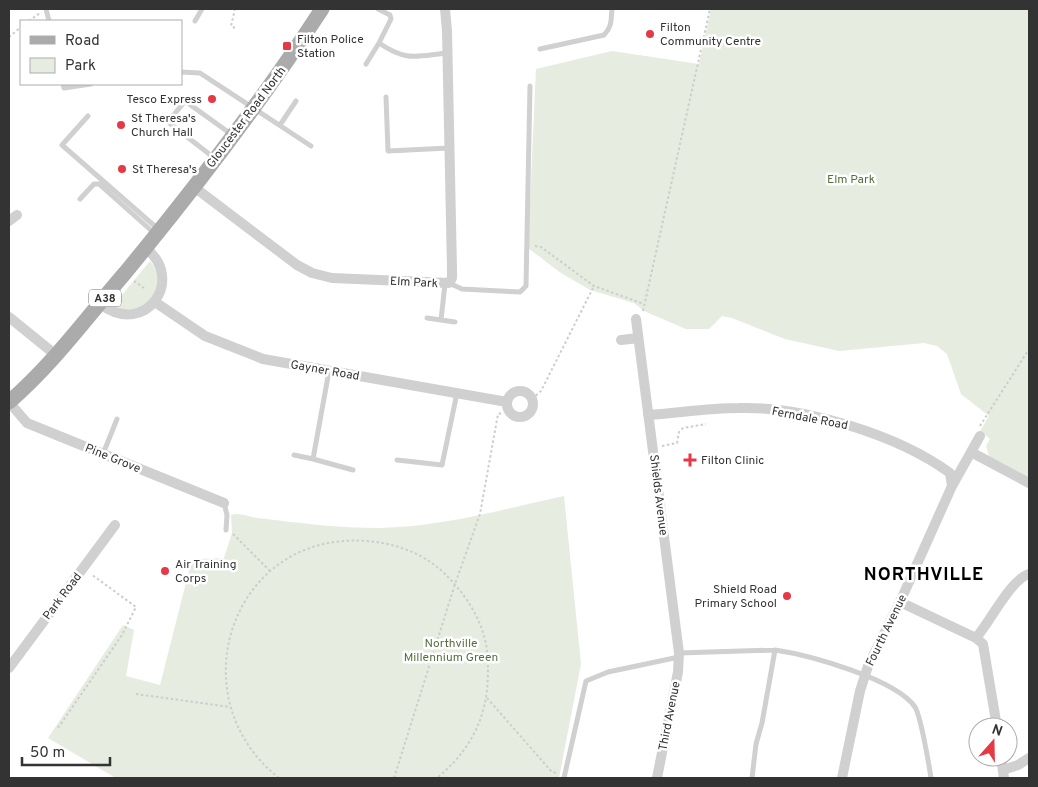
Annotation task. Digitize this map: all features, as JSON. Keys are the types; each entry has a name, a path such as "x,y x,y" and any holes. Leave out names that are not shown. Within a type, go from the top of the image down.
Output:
{"main road":[{"name":"Gloucester Road North","path":"9,402 34,380 56,356 194,187 272,84 322,9"}],"street":[{"name":"Elm Park","path":"194,187 297,265 312,273 332,278 447,283 452,278 452,269 446,9"},
{"path":"100,304 114,312 134,315 146,310 155,302 161,286 162,269 145,248"},
{"name":"Gayner Road","path":"155,302 205,336 263,358 457,393 508,406 516,416 526,416 532,409 532,400"},
{"path":"9,317 56,356"},
{"name":"Shields Avenue","path":"636,321 679,655"},
{"path":"622,340 638,338"},
{"path":"508,406 511,395 519,391 527,393 532,400"},
{"name":"Pine Grove","path":"9,402 27,423 224,503"},
{"name":"Ferndale Road","path":"648,415 740,408 783,411 825,418 859,428 895,443 940,466 950,473 952,486"},
{"name":"Fourth Avenue","path":"842,778 864,676 900,602 952,486 980,436"},
{"path":"971,452 1029,483"},
{"name":"Park Road","path":"9,668 115,525"},
{"path":"976,638 1009,590 1025,575 1029,574"},
{"path":"900,602 976,638 984,644 996,717"},
{"name":"Third Avenue","path":"657,778 678,672 679,655"},
{"path":"1004,774 1029,758"}],"lane":[{"path":"195,21 202,9"},
{"path":"366,64 392,19 390,15 378,9"},
{"path":"540,49 604,34 611,24 612,9"},
{"path":"379,43 402,56 408,57 448,53"},
{"path":"182,72 200,73 311,146"},
{"path":"63,85 64,88 84,85"},
{"path":"442,320 447,283 462,289 520,292 526,286 530,86"},
{"path":"386,97 388,151 450,148"},
{"path":"216,159 168,122 185,101 233,136"},
{"path":"280,125 296,101"},
{"path":"88,116 62,145 157,232"},
{"path":"80,199 94,184 99,184 157,232"},
{"path":"427,318 455,322"},
{"path":"313,459 329,371"},
{"path":"398,460 442,465 457,393"},
{"path":"103,454 117,419"},
{"path":"294,455 353,470"},
{"path":"224,503 226,529"},
{"path":"752,778 756,744 762,722 775,650"},
{"path":"564,778 586,681 608,672 679,655 775,650 800,654 851,670 890,687 907,700 916,709 931,778"}],"path":[{"path":"30,20 46,9"},
{"path":"235,28 231,26 236,9"},
{"path":"636,321 641,316 644,304 710,9"},
{"path":"9,37 20,28"},
{"path":"526,246 541,247 594,286 644,304"},
{"path":"532,400 541,391 594,286"},
{"path":"980,436 977,432 1029,349"},
{"path":"394,778 455,584 480,514 498,414 508,406"},
{"path":"652,447 674,444 677,442 683,428 706,424"},
{"path":"226,529 270,572"},
{"path":"279,778 259,761 238,728 230,706 225,674 227,646 238,614 252,591 270,572 294,555 321,544 350,540 383,542 409,550 435,565 465,595 481,629 486,647 489,678 487,698 473,737 464,751 437,778"},
{"path":"58,728 122,635 136,607 83,568"},
{"path":"136,694 230,706"},
{"path":"487,698 552,772 558,773"}],"green space":[{"name":"Elm Park","path":"711,9 1029,9 1029,478 989,456 986,446 990,439 980,431 989,416 961,394 947,354 937,346 924,343 839,351 785,339 732,318 722,316 709,329 686,329 644,311 634,303 590,290 561,273 528,248 536,69 612,51 699,64"},
{"path":"150,261 157,272 158,279 156,290 150,301 140,308 129,311 113,306"},
{"name":"Northville Millennium Green","path":"564,496 581,664 559,778 114,777 48,738 123,625 134,630 126,676 160,685 192,559 224,558 232,533 231,515 241,514 257,518 333,526 364,528 403,527 449,521"}],"place":[{"name":"Filton Community Centre","path":"650,34"},
{"name":"Filton Police Station","path":"287,46"},
{"name":"Tesco Express","path":"212,99"},
{"name":"St Theresa's Church Hall","path":"121,125"},
{"name":"St Theresa's","path":"122,169"},
{"name":"Filton Clinic","path":"690,460"},
{"name":"Air Training Corps","path":"165,571"},
{"name":"Shield Road Primary School","path":"787,596"}],"district":[{"name":"NORTHVILLE","path":"924,574"}]}
